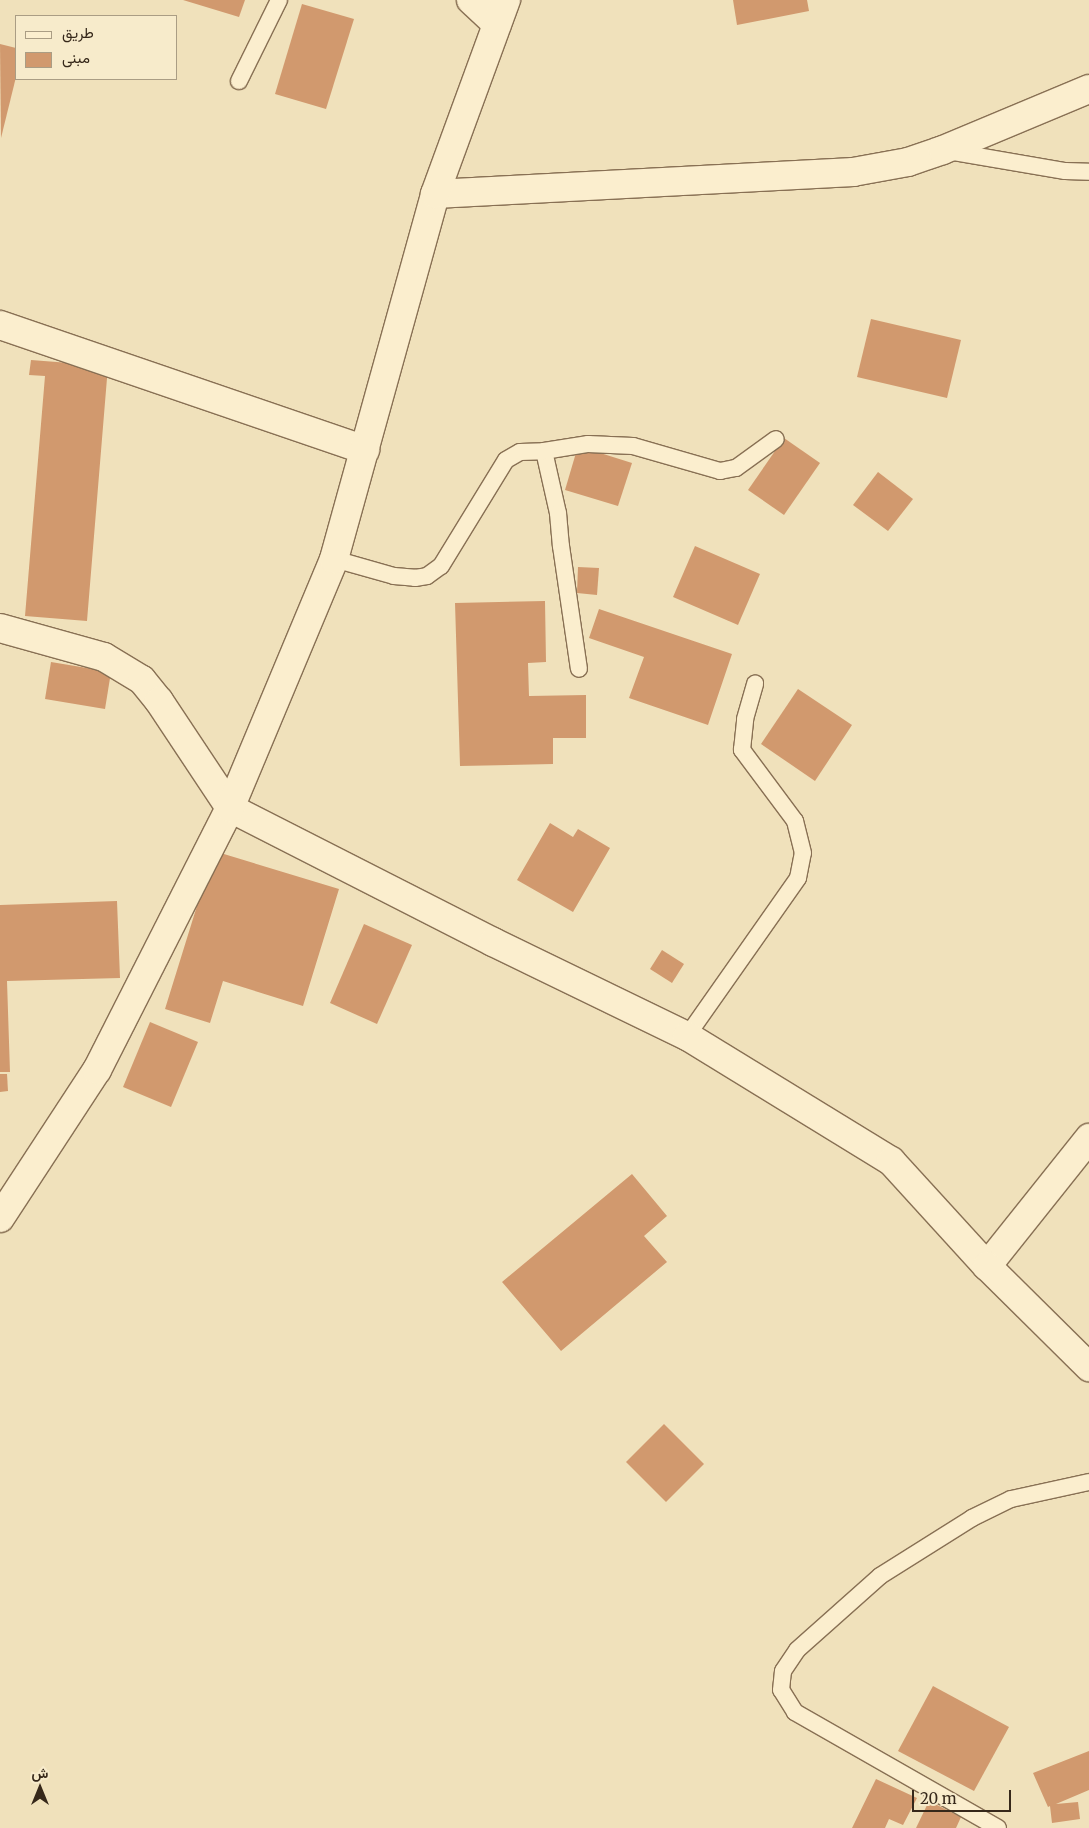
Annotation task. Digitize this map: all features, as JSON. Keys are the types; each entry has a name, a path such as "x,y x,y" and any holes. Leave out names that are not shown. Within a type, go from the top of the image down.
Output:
{"street":[{"path":"0,1218 97,1070 230,808 334,560 436,194 501,12 471,0"},
{"path":"436,194 853,172 908,162 944,150 1089,88"},
{"path":"0,325 365,450"},
{"path":"0,628 104,657 142,680 159,701 230,808 493,942 688,1036 891,1162 987,1266 1089,1367"},
{"path":"987,1266 1089,1138"}],"lane":[{"path":"239,82 279,0"},
{"path":"944,150 1065,171 1089,172"},
{"path":"334,560 394,576 415,578 427,576 441,566 506,460 520,452 544,451 588,444 633,446 720,470 736,468 776,439"},
{"path":"544,451 558,513 579,669"},
{"path":"688,1036 798,878 803,853 795,821 742,750 745,719 755,683"},
{"path":"998,1828 795,1712 781,1690 783,1671 797,1650 880,1576 972,1518 1011,1500 1089,1482"}],"building":[{"path":"183,0 245,0 239,17"},
{"path":"733,0 807,0 809,11 737,25"},
{"path":"302,4 354,19 326,109 275,94"},
{"path":"0,44 15,48 15,80 1,138"},
{"path":"871,319 961,340 947,398 857,377"},
{"path":"31,360 108,366 87,621 25,616 45,376 29,375"},
{"path":"784,438 820,463 784,515 748,490"},
{"path":"578,446 632,463 618,506 565,490"},
{"path":"878,472 913,499 888,531 853,505"},
{"path":"695,546 760,574 738,625 673,597"},
{"path":"578,567 599,568 597,595 577,593"},
{"path":"545,601 546,662 528,663 529,696 586,695 586,738 553,738 553,764 460,766 455,603"},
{"path":"599,609 732,654 708,725 629,698 644,657 589,638"},
{"path":"51,662 111,672 105,709 45,699"},
{"path":"798,689 852,725 815,781 761,744"},
{"path":"550,823 573,837 578,829 610,848 573,912 517,880"},
{"path":"214,851 339,889 303,1006 223,981 210,1023 165,1009"},
{"path":"117,901 120,978 7,981 10,1072 0,1072 0,905"},
{"path":"364,924 412,945 377,1024 330,1003"},
{"path":"662,950 684,964 672,983 650,969"},
{"path":"150,1022 198,1042 171,1107 123,1087"},
{"path":"0,1074 7,1074 8,1091 0,1092"},
{"path":"632,1174 667,1216 644,1236 667,1262 561,1351 502,1282"},
{"path":"664,1424 704,1464 666,1502 626,1462"},
{"path":"933,1686 1009,1727 974,1791 898,1751"},
{"path":"1089,1751 1089,1790 1056,1804 1078,1802 1080,1819 1052,1823 1050,1806 1048,1807 1033,1773"},
{"path":"876,1779 917,1798 903,1825 889,1819 885,1828 852,1828"},
{"path":"929,1801 961,1817 956,1828 916,1828"}]}
